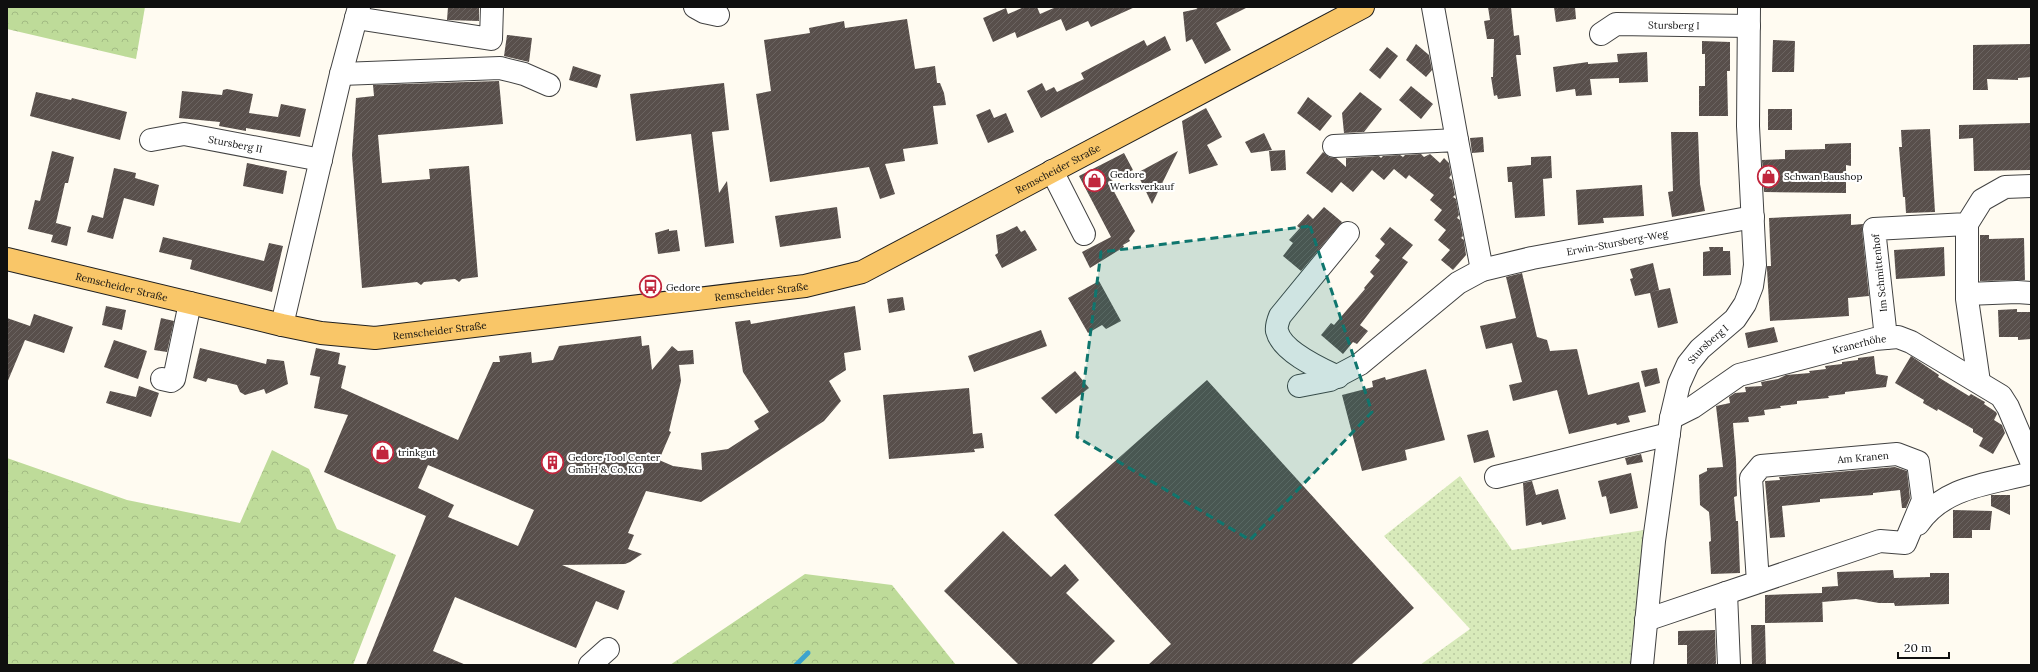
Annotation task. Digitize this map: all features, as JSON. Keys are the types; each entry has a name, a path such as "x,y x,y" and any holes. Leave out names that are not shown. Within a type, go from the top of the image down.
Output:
{"main road":[{"name":"Remscheider Straße","path":"7,259 282,325 321,333 374,338 805,286 862,272 1363,7"}],"street":[{"path":"282,325 341,74 358,13 491,39 492,7"},
{"path":"695,7 704,12 718,15"},
{"path":"1433,7 1482,270"},
{"name":"Stursberg I","path":"1601,34 1616,24 1749,17 1748,126 1755,265 1752,286 1746,304 1735,319 1700,349 1688,364 1679,384 1670,426 1654,541 1642,665"},
{"path":"341,74 500,68 524,74 549,85"},
{"name":"Stursberg II","path":"151,140 184,134 321,160"},
{"path":"1334,146 1457,140"},
{"path":"1052,171 1084,234"},
{"path":"1979,382 1967,294 1967,224 1982,200 2005,187 2031,186"},
{"name":"Erwin-Stursberg-Weg","path":"1299,386 1316,384 1338,377 1360,364 1458,283 1482,270 1532,258 1753,217"},
{"name":"Im Schmittenhof","path":"1886,338 1874,229 1967,224"},
{"path":"1338,377 1302,360 1283,341 1277,332 1277,324 1280,316 1348,233"},
{"path":"1967,294 2017,292 2031,293"},
{"path":"162,379 171,381 174,379 190,303"},
{"name":"Kranerhöhe","path":"1496,477 1670,426 1693,407 1739,375 1875,339 1898,337 1911,342 2001,396 2008,407 2031,461"},
{"name":"Am Kranen","path":"1758,582 1751,478 1761,466 1897,454 1918,462 1923,500 1905,543"},
{"path":"1646,620 1880,541 1905,543 1926,512 1949,496 1984,483 2031,474"},
{"path":"1726,593 1729,665"},
{"path":"590,665 608,649"}],"highlighted area":[{"path":"1310,226 1372,412 1250,540 1077,437 1101,252"}],"green space":[{"path":"7,7 145,7 136,59 7,29"},
{"path":"272,450 309,469 337,529 396,555 353,665 7,665 7,458 127,500 240,523"},
{"path":"1460,476 1512,550 1651,529 1636,665 1420,665 1470,629 1384,536"},
{"path":"805,574 892,585 956,665 670,665"}],"building":[{"path":"448,7 479,7 479,21 447,20"},
{"path":"1024,7 1037,7 1040,14 1056,7 1135,7 1091,27 1088,21 1066,31 1061,19 1017,38 1015,32 993,42 983,18 1006,8 1008,14"},
{"path":"1196,7 1248,7 1216,23 1231,50 1205,64 1192,39 1186,42 1183,12 1197,9"},
{"path":"1488,7 1511,7 1514,36 1519,35 1521,55 1516,55 1521,96 1498,99 1497,95 1494,96 1491,77 1493,77 1494,39 1487,39 1484,21 1490,20"},
{"path":"1554,7 1575,7 1576,19 1556,22"},
{"path":"907,19 915,69 935,66 937,83 940,83 944,93 946,105 933,106 938,144 903,149 905,161 885,164 895,194 880,199 869,167 770,182 756,94 771,91 764,40 810,33 809,28 844,21 845,28"},
{"path":"507,35 532,38 529,62 504,56"},
{"path":"1165,36 1171,50 1041,118 1027,91 1042,83 1046,91 1054,87 1057,92 1084,79 1081,73 1144,40 1147,46"},
{"path":"1773,40 1795,41 1794,72 1772,72"},
{"path":"1702,41 1730,42 1730,71 1727,71 1728,116 1699,116 1699,86 1705,86 1705,54 1702,54"},
{"path":"1416,44 1429,55 1432,70 1426,77 1406,60"},
{"path":"2031,44 2031,77 2018,78 2018,80 1987,79 1988,90 1973,90 1973,45"},
{"path":"1387,47 1398,56 1380,79 1369,70"},
{"path":"1647,52 1648,82 1619,83 1619,78 1590,79 1592,95 1576,96 1575,89 1556,92 1553,67 1588,62 1588,64 1618,62 1617,54"},
{"path":"573,66 601,75 597,88 569,80"},
{"path":"499,81 503,124 378,135 382,183 430,179 429,169 469,166 478,277 462,279 459,282 455,279 424,282 421,285 417,282 362,288 352,155 356,98 374,96 373,85"},
{"path":"724,83 729,130 712,132 719,193 727,181 734,243 705,247 691,134 636,141 630,94"},
{"path":"1411,86 1433,104 1421,119 1399,100"},
{"path":"227,89 253,94 249,113 278,117 281,104 306,109 300,137 246,128 246,131 219,126 220,122 179,118 182,91 222,95 223,90"},
{"path":"36,92 71,100 72,98 127,112 120,140 30,116"},
{"path":"1360,92 1382,109 1364,132 1344,133 1342,113"},
{"path":"1308,97 1332,116 1320,131 1297,113"},
{"path":"1206,108 1222,137 1207,145 1218,165 1189,174 1182,121"},
{"path":"990,109 994,118 1006,113 1014,132 988,143 976,115"},
{"path":"1768,109 1792,109 1792,130 1768,130"},
{"path":"2031,123 2031,170 1974,171 1973,138 1959,139 1959,125"},
{"path":"1930,129 1935,212 1906,213 1905,197 1903,197 1899,147 1902,147 1901,130"},
{"path":"1671,132 1698,132 1700,184 1705,211 1672,217 1668,192 1673,191"},
{"path":"1264,133 1272,150 1251,153 1245,142"},
{"path":"1483,137 1484,152 1472,153 1470,138"},
{"path":"1851,143 1851,166 1846,165 1846,193 1764,192 1762,160 1785,159 1785,150 1825,149 1825,144"},
{"path":"1285,150 1286,170 1271,171 1269,151"},
{"path":"52,151 74,157 68,183 65,183 55,227 56,223 71,227 67,246 51,242 53,235 28,229 35,200 40,201"},
{"path":"1178,151 1152,204 1137,173"},
{"path":"1323,152 1329,157 1336,158 1346,167 1346,158 1379,156 1381,158 1383,156 1400,155 1403,157 1405,155 1421,154 1424,157 1430,154 1440,163 1444,158 1449,163 1451,175 1449,178 1452,180 1455,195 1453,197 1456,199 1459,215 1457,218 1460,220 1463,236 1461,238 1464,240 1466,255 1453,270 1441,260 1450,250 1438,240 1446,230 1434,220 1442,210 1430,200 1434,195 1409,175 1406,179 1394,169 1384,180 1372,170 1353,192 1341,182 1332,193 1306,173"},
{"path":"1124,153 1133,170 1109,182 1135,231 1129,239 1130,241 1123,245 1124,247 1090,268 1082,252 1111,237 1079,176"},
{"path":"1551,156 1552,178 1543,179 1545,216 1515,218 1512,182 1508,182 1507,167 1531,165 1531,157"},
{"path":"247,163 287,171 283,194 243,186"},
{"path":"114,168 136,173 135,178 159,185 154,206 124,198 113,239 87,232 92,215 103,218"},
{"path":"1642,185 1644,216 1603,218 1604,223 1578,225 1576,190"},
{"path":"837,207 841,238 780,247 775,216"},
{"path":"1324,207 1342,222 1301,271 1283,256 1293,243 1289,240 1300,228 1297,226 1308,214 1313,219"},
{"path":"1851,214 1851,225 1863,224 1862,230 1869,296 1848,298 1849,316 1770,321 1767,269 1767,266 1771,266 1769,218"},
{"path":"1017,226 1021,232 1025,230 1037,250 1002,268 995,255 998,253 996,235"},
{"path":"1390,227 1413,245 1402,258 1408,262 1360,325 1368,331 1357,344 1353,342 1343,354 1321,335 1331,323 1334,325 1365,289 1364,288 1374,276 1370,272 1380,260 1375,256 1385,244 1380,239"},
{"path":"669,229 669,231 677,230 680,251 658,254 655,233"},
{"path":"1980,235 1989,235 1989,239 2024,238 2025,280 1980,281"},
{"path":"163,237 264,261 269,243 283,246 272,292 190,269 192,260 159,252"},
{"path":"1709,247 1723,247 1723,251 1730,251 1731,275 1703,276 1703,252 1710,251"},
{"path":"1944,247 1945,276 1896,279 1894,250"},
{"path":"1653,263 1659,290 1650,292 1670,288 1678,323 1658,328 1650,293 1635,296 1630,279 1633,278 1630,269"},
{"path":"1522,273 1537,337 1547,340 1550,351 1577,349 1588,395 1639,382 1646,412 1628,416 1630,422 1617,425 1616,423 1569,434 1557,390 1513,401 1509,385 1522,382 1512,343 1486,349 1480,326 1516,318 1506,277"},
{"path":"1099,281 1121,321 1106,329 1102,325 1088,333 1068,298"},
{"path":"903,297 905,310 889,313 887,299"},
{"path":"106,306 126,310 122,330 102,325"},
{"path":"855,306 861,350 844,353 846,370 829,381 841,401 824,421 701,502 646,491 628,533 634,535 628,549 642,554 630,562 625,564 562,565 625,591 618,610 596,601 576,648 455,597 433,651 466,665 366,665 426,516 324,472 348,415 314,408 320,377 310,375 316,348 340,353 338,364 346,366 341,388 458,440 493,362 500,362 499,356 531,352 532,363 553,360 559,346 641,336 642,346 649,345 652,370 672,346 678,351 693,350 694,364 679,365 681,381 669,431 671,432 659,460 673,466 702,470 701,453 728,449 759,429 754,421 769,412 743,372 735,322 750,320 751,324","holes":["428,465 534,510 518,546 448,517 454,505 418,488"]},
{"path":"2017,309 2017,312 2031,312 2031,339 2018,340 2018,337 1999,337 1998,310"},
{"path":"34,314 73,327 64,353 25,340 7,383 7,318 30,326"},
{"path":"161,318 174,321 167,352 154,350"},
{"path":"1774,327 1778,342 1748,348 1745,333"},
{"path":"1041,330 1047,346 974,372 968,356"},
{"path":"114,340 147,351 138,379 104,367"},
{"path":"200,348 266,364 267,359 284,361 288,384 266,394 264,389 245,395 240,392 237,385 208,378 206,382 193,378"},
{"path":"1874,356 1876,374 1888,376 1886,387 1845,392 1845,394 1828,396 1829,398 1797,401 1797,404 1764,410 1765,415 1748,417 1749,422 1733,423 1737,496 1734,497 1736,521 1738,521 1740,573 1711,574 1709,512 1700,505 1699,475 1707,471 1707,468 1723,467 1716,406 1730,403 1729,397 1735,393 1746,392 1745,387 1762,386 1761,382 1778,379 1786,375 1810,373 1809,371 1826,369 1825,366 1842,364 1842,362 1858,360 1858,358"},
{"path":"1911,356 1939,375 1938,377 1969,396 1971,394 1985,402 1984,404 1996,412 1997,414 1994,420 2002,425 2005,433 1993,454 1979,446 1983,438 1973,432 1973,429 1938,409 1937,411 1923,403 1924,400 1895,383"},
{"path":"1657,368 1660,383 1645,387 1641,371"},
{"path":"1426,369 1445,440 1405,450 1407,460 1362,471 1342,395 1373,387 1372,381 1385,377 1386,380"},
{"path":"1075,371 1089,388 1056,414 1041,398"},
{"path":"1207,380 1414,608 1351,665 1148,665 1171,644 1054,515"},
{"path":"139,386 159,393 151,417 106,403 110,391 136,397"},
{"path":"969,388 973,434 982,433 984,448 974,449 975,452 889,459 883,395"},
{"path":"1488,430 1495,457 1474,463 1467,435"},
{"path":"1641,454 1643,462 1627,465 1625,458"},
{"path":"1895,467 1907,471 1910,498 1906,508 1902,508 1900,490 1873,493 1873,495 1820,499 1820,502 1782,506 1785,537 1770,538 1765,481 1780,480 1779,477"},
{"path":"1631,473 1638,508 1610,514 1606,496 1602,497 1598,481"},
{"path":"1532,481 1536,495 1558,489 1566,519 1542,525 1541,522 1526,526 1523,483"},
{"path":"1991,495 2010,495 2010,515 1991,506"},
{"path":"1953,510 1992,511 1990,530 1972,530 1972,538 1953,538"},
{"path":"1003,531 1051,577 1065,564 1079,580 1066,593 1115,641 1091,665 1019,665 944,591"},
{"path":"1893,570 1894,578 1930,577 1930,573 1949,573 1949,604 1895,606 1894,603 1879,603 1856,599 1822,602 1822,587 1838,586 1837,572"},
{"path":"1822,593 1823,622 1765,623 1765,595"},
{"path":"1751,625 1765,625 1766,665 1752,665"},
{"path":"1715,630 1715,665 1687,665 1687,645 1678,645 1678,631"}],"waterway":[{"path":"796,665 808,653"}],"place":[{"name":"Schwan Baushop","path":"1768,176"},
{"name":"Gedore Werksverkauf","path":"1095,180"},
{"name":"Gedore","path":"650,287"},
{"name":"trinkgut","path":"383,452"},
{"name":"Gedore Tool Center GmbH & Co. KG","path":"552,463"}]}
